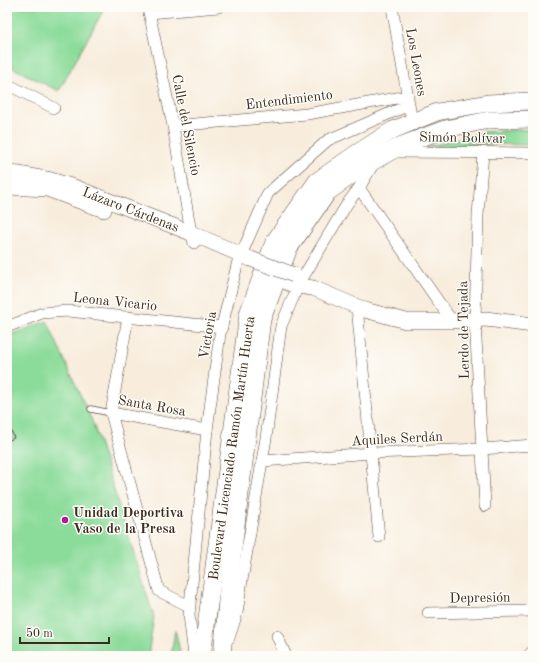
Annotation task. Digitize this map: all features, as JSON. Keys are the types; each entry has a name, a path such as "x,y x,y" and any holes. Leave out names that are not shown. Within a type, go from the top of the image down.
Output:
{"main road":[{"name":"Boulevard Licenciado Ramón Martín Huerta","path":"202,656 248,314 274,242 316,181 393,130 437,112 488,103 533,101"},
{"name":"Boulevard Licenciado Ramón Martín Huerta","path":"223,656 228,589 262,319 289,248 328,192 363,167 402,145 445,129 489,120 533,119"}],"street":[{"path":"148,10 219,7"},
{"name":"Los Leones","path":"392,7 412,122"},
{"name":"Calle del Silencio","path":"148,10 173,126 192,238"},
{"path":"7,84 54,108"},
{"name":"Entendimiento","path":"173,126 307,114 409,101"},
{"name":"Victoria","path":"194,656 189,606 207,430 222,327 268,193 328,140 409,101"},
{"name":"Lerdo de Tejada","path":"483,153 478,215 475,320 486,506"},
{"name":"Simón Bolívar","path":"383,156 533,153"},
{"path":"223,656 237,612 262,461 281,326 299,282 347,204 383,156"},
{"name":"Lázaro Cárdenas","path":"7,173 47,179 74,187 365,310 406,321 486,320 533,325"},
{"name":"Lázaro Cárdenas","path":"7,187 47,189 192,238"},
{"path":"359,188 452,321"},
{"path":"358,307 380,538"},
{"name":"Leona Vicario","path":"7,327 42,313 68,311 222,327"},
{"path":"128,317 111,413 159,591 189,606"},
{"name":"Santa Rosa","path":"111,413 207,430"},
{"name":"Aquiles Serdán","path":"262,461 372,453 482,449 533,444"},
{"name":"Depresión","path":"428,613 533,611"},
{"path":"277,636 286,656"},
{"path":"528,656 533,651"}],"lane":[{"name":"Santa Rosa","path":"91,409 111,413"}],"green space":[{"path":"7,7 105,7 59,91 7,65"},
{"path":"533,129 533,145 483,144 426,147 483,132"},
{"name":"Unidad Deportiva Vaso de la Presa","path":"47,321 93,423 154,617 148,656 7,656 7,336"},
{"path":"175,629 180,651 179,656 171,656"}],"building":[{"path":"7,421 14,438 7,441"}],"place":[{"name":"Unidad Deportiva Vaso de la Presa","path":"65,520"}]}
